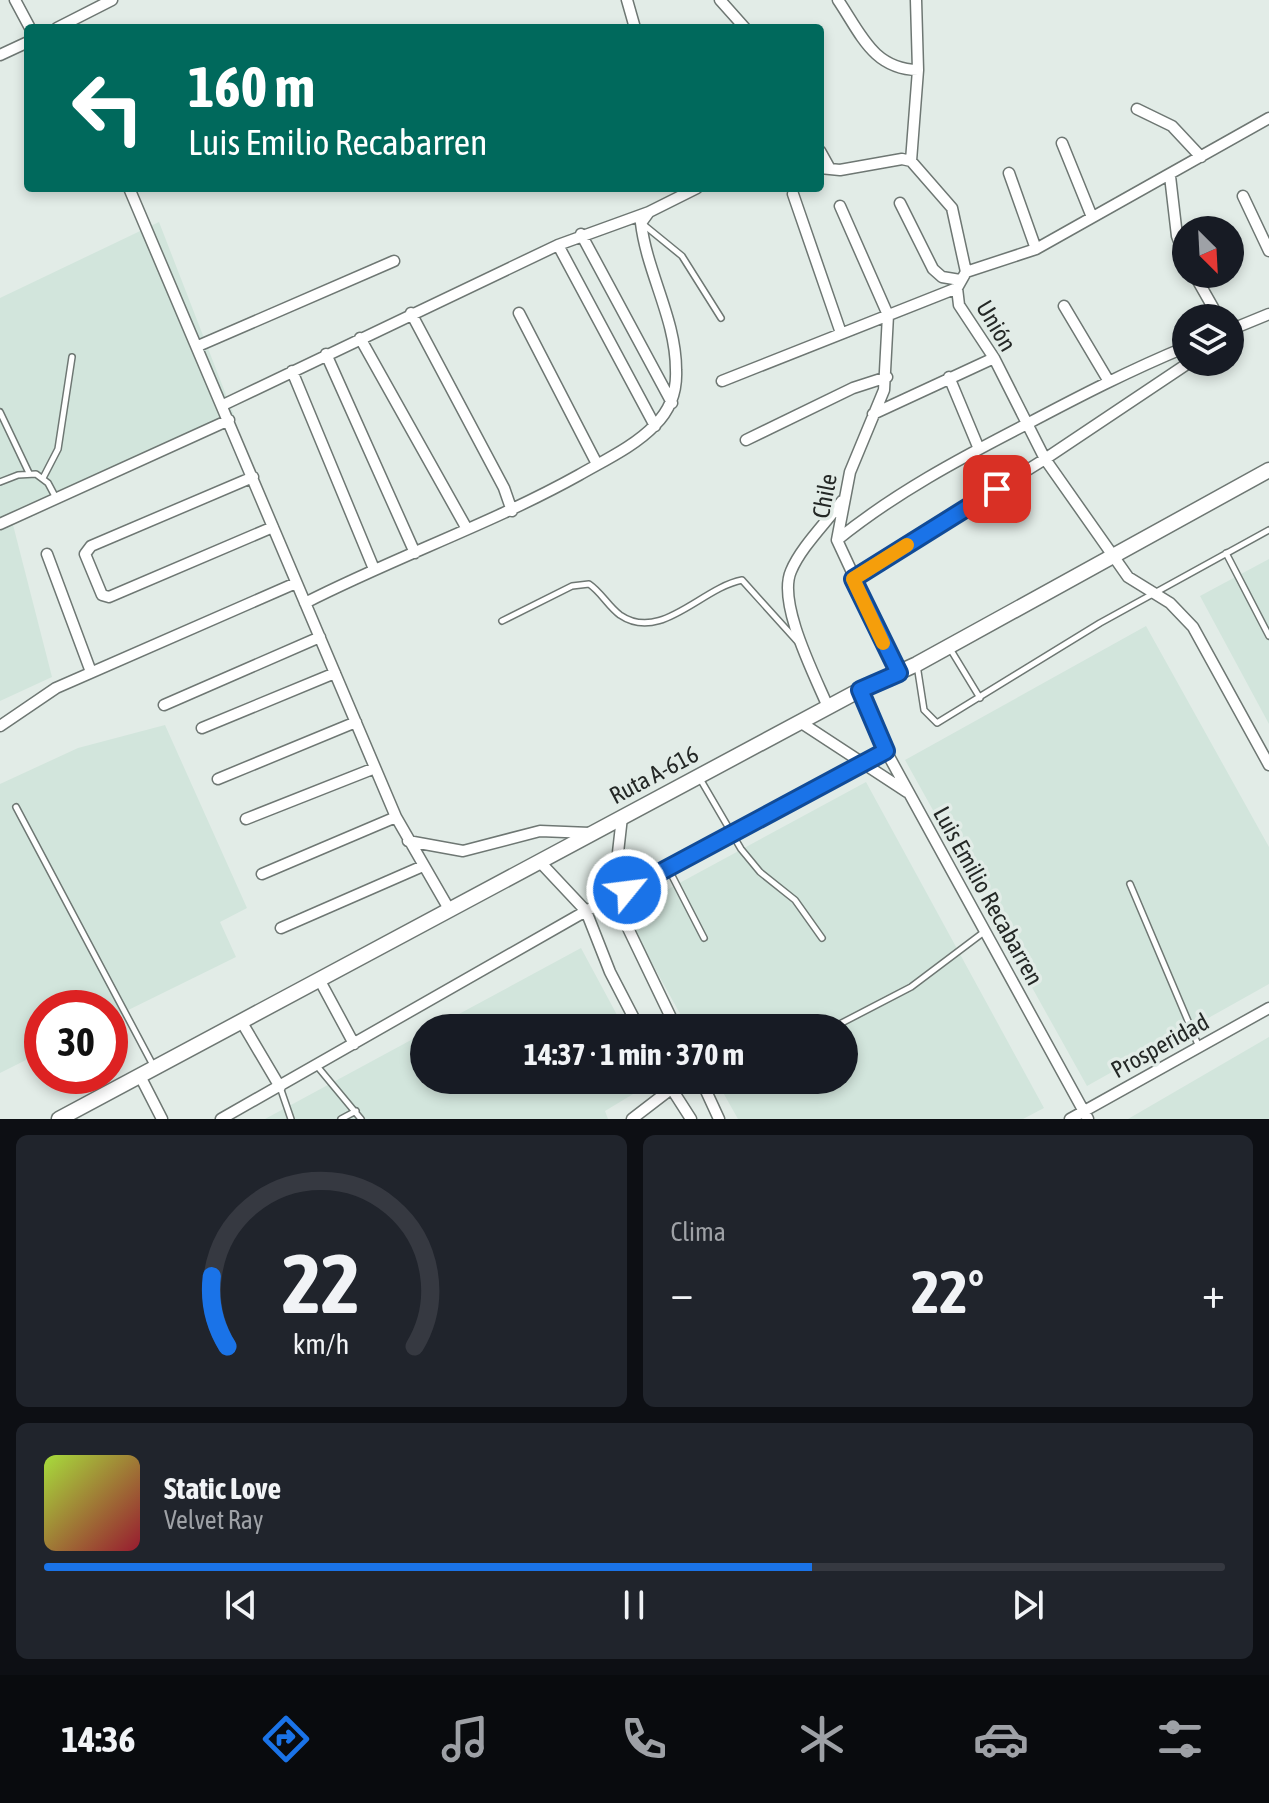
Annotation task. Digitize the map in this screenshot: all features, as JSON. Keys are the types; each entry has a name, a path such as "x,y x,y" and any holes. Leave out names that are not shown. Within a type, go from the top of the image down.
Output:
{"main road":[{"name":"Ruta A-616","path":"59,1119 860,690 917,664 1112,553 1269,470"}],"street":[{"path":"15,0 28,24"},
{"path":"64,24 99,3 112,0"},
{"path":"627,0 634,24"},
{"path":"720,0 741,24"},
{"path":"838,0 878,58 900,69 918,70"},
{"path":"825,169 902,159 911,161 918,70 916,0"},
{"path":"0,55 24,44"},
{"path":"1137,109 1172,126 1201,157"},
{"path":"722,381 888,315 1036,249 1269,118"},
{"path":"1062,143 1092,217"},
{"name":"Unión","path":"911,161 952,208 961,280 959,305 994,358 1045,459 1128,577 1170,603 1193,627 1269,765"},
{"path":"1009,173 1036,249"},
{"path":"1170,176 1175,216"},
{"path":"131,192 396,817 449,909"},
{"path":"223,405 581,234 649,212 689,192"},
{"path":"793,194 841,333"},
{"path":"1243,196 1269,251"},
{"path":"900,203 933,269 942,277 961,280"},
{"path":"840,206 888,315"},
{"path":"305,603 374,569 512,511 597,464 655,426 672,403 676,370 668,319 643,242 641,223 649,212"},
{"path":"581,234 672,403"},
{"path":"558,245 655,426"},
{"path":"198,346 394,261"},
{"path":"1064,306 1108,380"},
{"path":"411,313 504,488 512,511"},
{"path":"519,313 597,464"},
{"path":"1244,324 1269,314"},
{"name":"Chile","path":"888,315 887,377 843,499 837,540 899,673"},
{"path":"360,338 467,529"},
{"path":"837,540 883,503 979,449 1108,380 1172,353"},
{"path":"326,354 415,553"},
{"path":"873,414 994,358"},
{"path":"292,371 374,569"},
{"path":"853,579 1045,459 1172,374"},
{"path":"746,440 853,388 887,377"},
{"path":"949,377 979,449"},
{"path":"0,524 229,420"},
{"path":"253,477 91,546 85,554 102,595 109,597 273,527"},
{"path":"828,707 803,648 788,595 791,571 843,499"},
{"path":"47,554 91,672"},
{"path":"0,726 56,688 296,583"},
{"path":"164,705 320,637"},
{"path":"202,728 335,673"},
{"name":"Luis Emilio Recabarren","path":"860,690 886,751 1086,1115"},
{"path":"218,779 356,722"},
{"path":"800,722 909,793"},
{"path":"221,1119 586,911 886,751"},
{"path":"246,819 375,768"},
{"path":"262,874 396,817"},
{"path":"622,817 613,897 669,1014"},
{"path":"408,841 463,851 540,831 592,833"},
{"path":"540,862 586,911 610,972 632,1014"},
{"path":"281,928 423,866"},
{"path":"319,979 354,1044"},
{"name":"Prosperidad","path":"1070,1119 1086,1115 1269,1008"},
{"path":"241,1021 280,1087"},
{"path":"140,1076 162,1119"},
{"path":"632,1119 658,1094"},
{"path":"674,1094 691,1119"},
{"path":"707,1094 719,1119"}],"lane":[{"path":"641,223 682,256 721,318"},
{"path":"43,478 58,449 72,357"},
{"path":"0,412 29,473"},
{"path":"0,482 29,473 43,478 56,499"},
{"path":"917,664 924,710 937,723 1152,594 1269,530"},
{"path":"1226,553 1269,636"},
{"path":"502,621 572,586 589,584 619,614 634,622 655,625 708,592 742,580 803,648"},
{"path":"949,646 980,698"},
{"path":"699,776 750,861 795,900 822,938"},
{"path":"16,807 154,1068"},
{"path":"667,868 704,938"},
{"path":"1130,884 1199,1047"},
{"path":"858,1015 911,987 985,931"},
{"path":"317,1066 361,1119"},
{"path":"280,1087 291,1119"},
{"path":"341,1119 356,1111"}],"shaded area":[{"path":"159,222 235,418 11,517 52,677 0,701 0,298"},
{"path":"1269,559 1269,724 1200,596"},
{"path":"1146,626 1269,847 1269,984 1087,1086 905,760"},
{"path":"165,725 247,908 220,922 236,957 128,1010 128,990 24,990 24,1061 0,1073 0,784 78,748"},
{"path":"866,782 1044,1108 1023,1119 738,1119 724,1094 858,1094 858,1014 680,1014 624,913"},
{"path":"581,948 616,1014 459,1014"},
{"path":"1269,1037 1269,1119 1128,1119"},
{"path":"410,1041 410,1094 633,1094 605,1111 608,1119 265,1119"}],"slow traffic":[{"path":"883,643 853,579 907,545"}],"route":[{"path":"627,890 886,751 860,690 899,673 853,579 997,489"}]}
